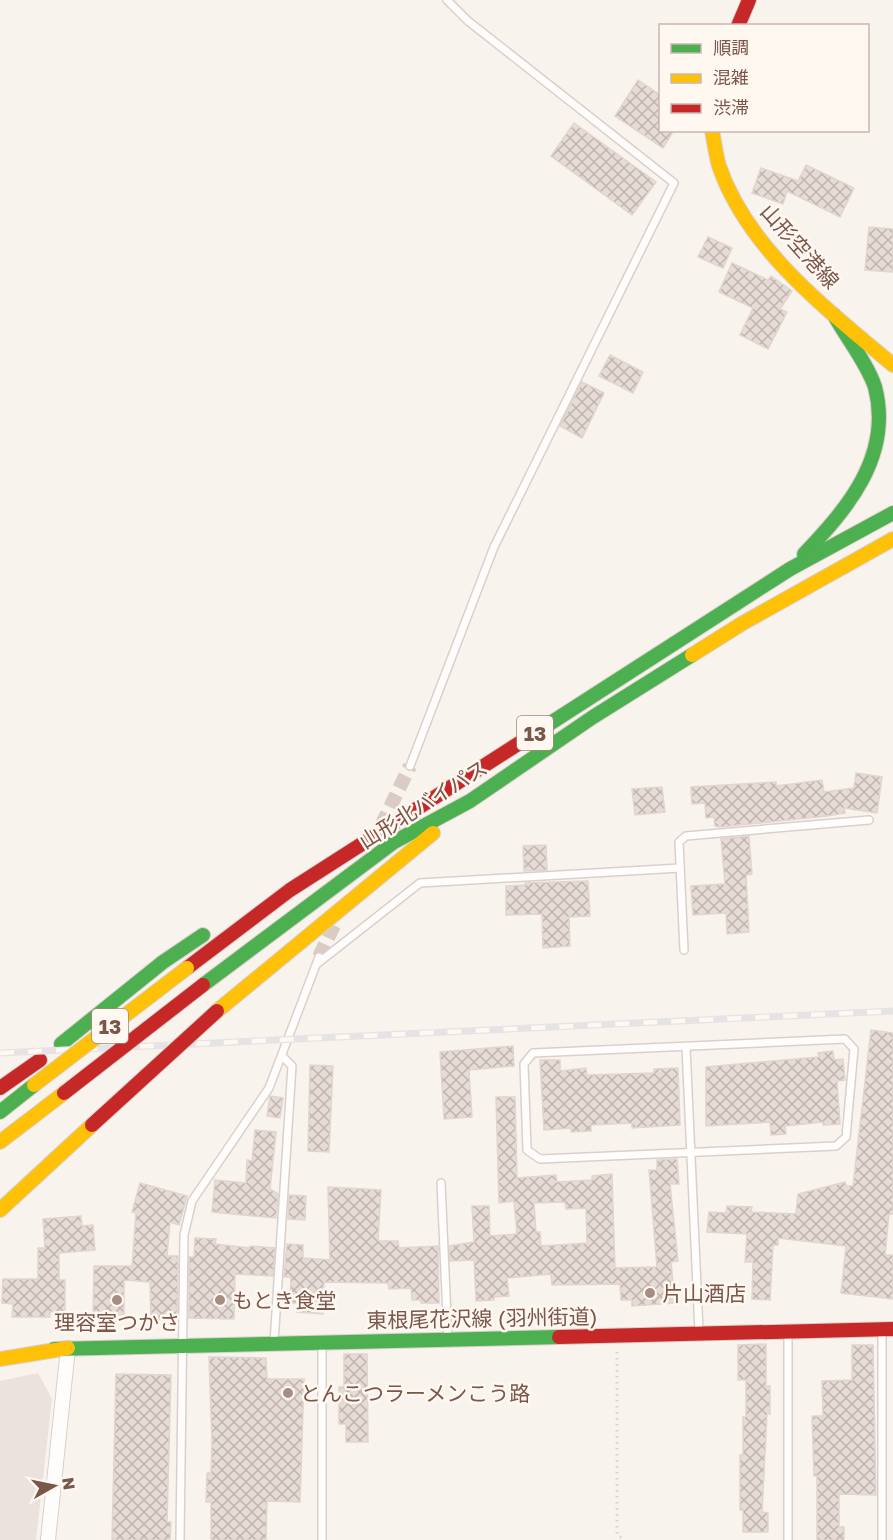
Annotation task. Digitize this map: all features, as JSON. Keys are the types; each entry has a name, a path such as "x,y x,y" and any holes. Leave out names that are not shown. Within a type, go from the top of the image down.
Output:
{"main road":[{"path":"739,24 750,0"},
{"name":"山形空港線","path":"712,132 719,173 727,190 757,235 834,315 893,365"},
{"path":"790,569 859,496 874,471 880,444 881,409 873,380 834,315"},
{"name":"山形北バイパス","path":"0,1112 290,890 790,569 893,513"},
{"name":"山形北バイパス","path":"0,1142 203,985 394,842 470,801 593,717 743,623 893,539"},
{"path":"336,844 457,783"},
{"path":"0,1210 217,1011 470,801"},
{"path":"259,896 307,862"},
{"path":"0,1088 61,1044 164,962 211,929"},
{"name":"東根尾花沢線 (羽州街道)","path":"0,1350 888,1329"},
{"path":"0,1359 68,1348"}],"street":[{"path":"48,1540 68,1348"}],"lane":[{"path":"410,766 494,547 674,183 468,21 447,0"},
{"path":"684,950 680,842 686,836 868,820"},
{"path":"180,1540 184,1235 192,1201 268,1088 317,961 420,883 680,868"},
{"path":"845,1039 854,1049 846,1137 836,1146 690,1152 540,1159 527,1150 524,1064 533,1053 845,1039"},
{"path":"686,1047 699,1333"},
{"path":"274,1343 292,1066 282,1056"},
{"path":"441,1183 448,1340"},
{"path":"882,1540 888,1329"},
{"path":"788,1331 788,1540"},
{"path":"322,1342 322,1540"}],"path":[{"path":"617,1336 617,1534 624,1540"}],"shaded area":[{"path":"38,1373 52,1399 36,1540 0,1540 0,1381"}],"building":[{"path":"638,80 659,94 659,132 673,132 663,148 615,116"},
{"path":"574,123 656,182 632,215 551,156"},
{"path":"806,165 854,188 840,217 787,191 783,204 752,193 761,168 798,181"},
{"path":"869,227 893,229 893,272 865,270"},
{"path":"708,237 732,248 723,268 698,257"},
{"path":"732,263 768,280 771,276 792,291 780,309 787,312 768,349 740,335 753,308 719,292"},
{"path":"610,355 643,372 633,393 599,376"},
{"path":"582,382 604,393 582,438 560,426"},
{"path":"856,773 882,777 877,813 844,808 845,813 827,816 720,827 715,826 714,817 706,818 705,803 692,804 691,787 776,782 776,786 822,780 824,792 854,788"},
{"path":"662,787 665,812 635,815 632,789"},
{"path":"749,836 752,874 746,875 749,932 727,934 726,913 693,915 691,886 725,884 721,839"},
{"path":"546,845 547,870 524,871 523,846"},
{"path":"588,881 590,916 569,917 570,946 543,948 542,914 506,915 506,886 525,885 525,883"},
{"path":"871,1030 893,1033 893,1214 889,1214 885,1255 893,1255 893,1299 841,1293 846,1246 778,1238 778,1245 773,1245 770,1300 752,1299 753,1262 745,1262 747,1234 707,1232 709,1212 726,1213 727,1206 752,1207 751,1212 796,1214 798,1194 845,1182 846,1186 853,1186"},
{"path":"513,1046 514,1066 469,1070 472,1117 444,1119 440,1052"},
{"path":"833,1051 834,1060 843,1059 845,1080 837,1081 840,1124 823,1125 823,1122 785,1126 786,1134 771,1135 770,1122 706,1126 706,1067 819,1057 818,1053"},
{"path":"540,1060 560,1060 560,1071 586,1068 587,1075 654,1073 654,1069 678,1068 680,1125 632,1128 632,1123 591,1125 591,1131 571,1132 571,1128 544,1130"},
{"path":"310,1065 333,1066 329,1152 308,1151"},
{"path":"270,1096 283,1098 280,1118 267,1116"},
{"path":"496,1097 515,1097 517,1178 556,1175 557,1182 592,1180 592,1176 612,1174 615,1268 657,1267 649,1170 657,1170 657,1160 677,1159 679,1184 670,1184 678,1261 671,1262 675,1303 632,1306 632,1300 621,1300 620,1284 552,1285 551,1274 507,1278 509,1296 476,1301 474,1260 450,1261 449,1246 474,1242 472,1206 489,1206 490,1236 517,1234 514,1201 499,1203","holes":["565,1202 566,1209 586,1208 587,1243 541,1246 540,1232 536,1232 534,1203"]},
{"path":"255,1130 276,1132 270,1189 278,1194 276,1218 212,1212 215,1180 246,1183 247,1160 252,1161"},
{"path":"140,1183 187,1196 179,1225 170,1222 167,1256 178,1256 177,1318 151,1321 150,1282 124,1280 124,1321 93,1320 94,1266 132,1266 136,1213 132,1212"},
{"path":"328,1187 381,1190 378,1241 398,1241 399,1248 438,1246 439,1303 421,1303 421,1300 412,1300 411,1288 389,1289 388,1283 324,1282 323,1314 297,1312 298,1303 290,1303 291,1277 284,1277 287,1244 303,1245 303,1258 330,1260"},
{"path":"289,1195 306,1196 305,1220 288,1219"},
{"path":"81,1216 82,1226 93,1225 95,1250 59,1253 59,1280 65,1280 65,1312 50,1312 50,1317 12,1317 13,1304 2,1303 3,1279 38,1279 38,1248 45,1248 43,1219"},
{"path":"195,1238 216,1239 215,1244 275,1248 273,1276 235,1274 234,1319 189,1318 189,1257 194,1257"},
{"path":"766,1344 766,1386 770,1386 770,1414 767,1414 762,1512 768,1513 768,1532 743,1532 743,1510 740,1510 740,1455 743,1455 746,1380 738,1380 738,1345"},
{"path":"852,1345 873,1345 876,1495 839,1494 839,1527 844,1527 844,1540 817,1540 817,1476 814,1476 812,1416 823,1416 822,1381 852,1380"},
{"path":"344,1354 367,1354 368,1442 346,1442 346,1424 339,1424 339,1387 344,1387"},
{"path":"209,1357 266,1358 267,1379 304,1379 300,1502 267,1501 266,1540 211,1540 211,1502 206,1502 207,1473 211,1473 212,1442"},
{"path":"116,1374 171,1375 167,1522 171,1522 170,1540 112,1540"}],"tunnel":[{"path":"381,826 410,766"},
{"path":"319,957 337,919"}],"railway":[{"path":"0,1053 893,1011"}],"traffic: fast":[{"path":"804,554 850,500 872,458 878,436 879,412 875,387 862,359 834,315"},
{"path":"532,735 790,569 893,513"},
{"path":"203,985 394,842 470,801 593,717 692,655"},
{"path":"61,1044 163,962 203,935"},
{"path":"0,1112 34,1085"},
{"path":"54,1349 559,1337"}],"traffic: slow":[{"path":"712,132 719,166 732,196 749,225 792,276 842,323 893,365"},
{"path":"692,655 743,623 893,539"},
{"path":"217,1011 433,833"},
{"path":"34,1085 187,968"},
{"path":"0,1142 64,1093"},
{"path":"0,1210 92,1125"},
{"path":"0,1359 68,1348"}],"traffic: jam":[{"path":"739,24 749,0"},
{"path":"187,968 290,890 532,735"},
{"path":"64,1093 203,985"},
{"path":"92,1125 217,1011"},
{"path":"0,1088 40,1060"},
{"path":"559,1337 893,1329"}],"place":[{"name":"片山酒店","path":"650,1293"},
{"name":"理容室つかさ","path":"117,1300"},
{"name":"もとき食堂","path":"220,1300"},
{"name":"とんこつラーメンこう路","path":"288,1393"}]}
